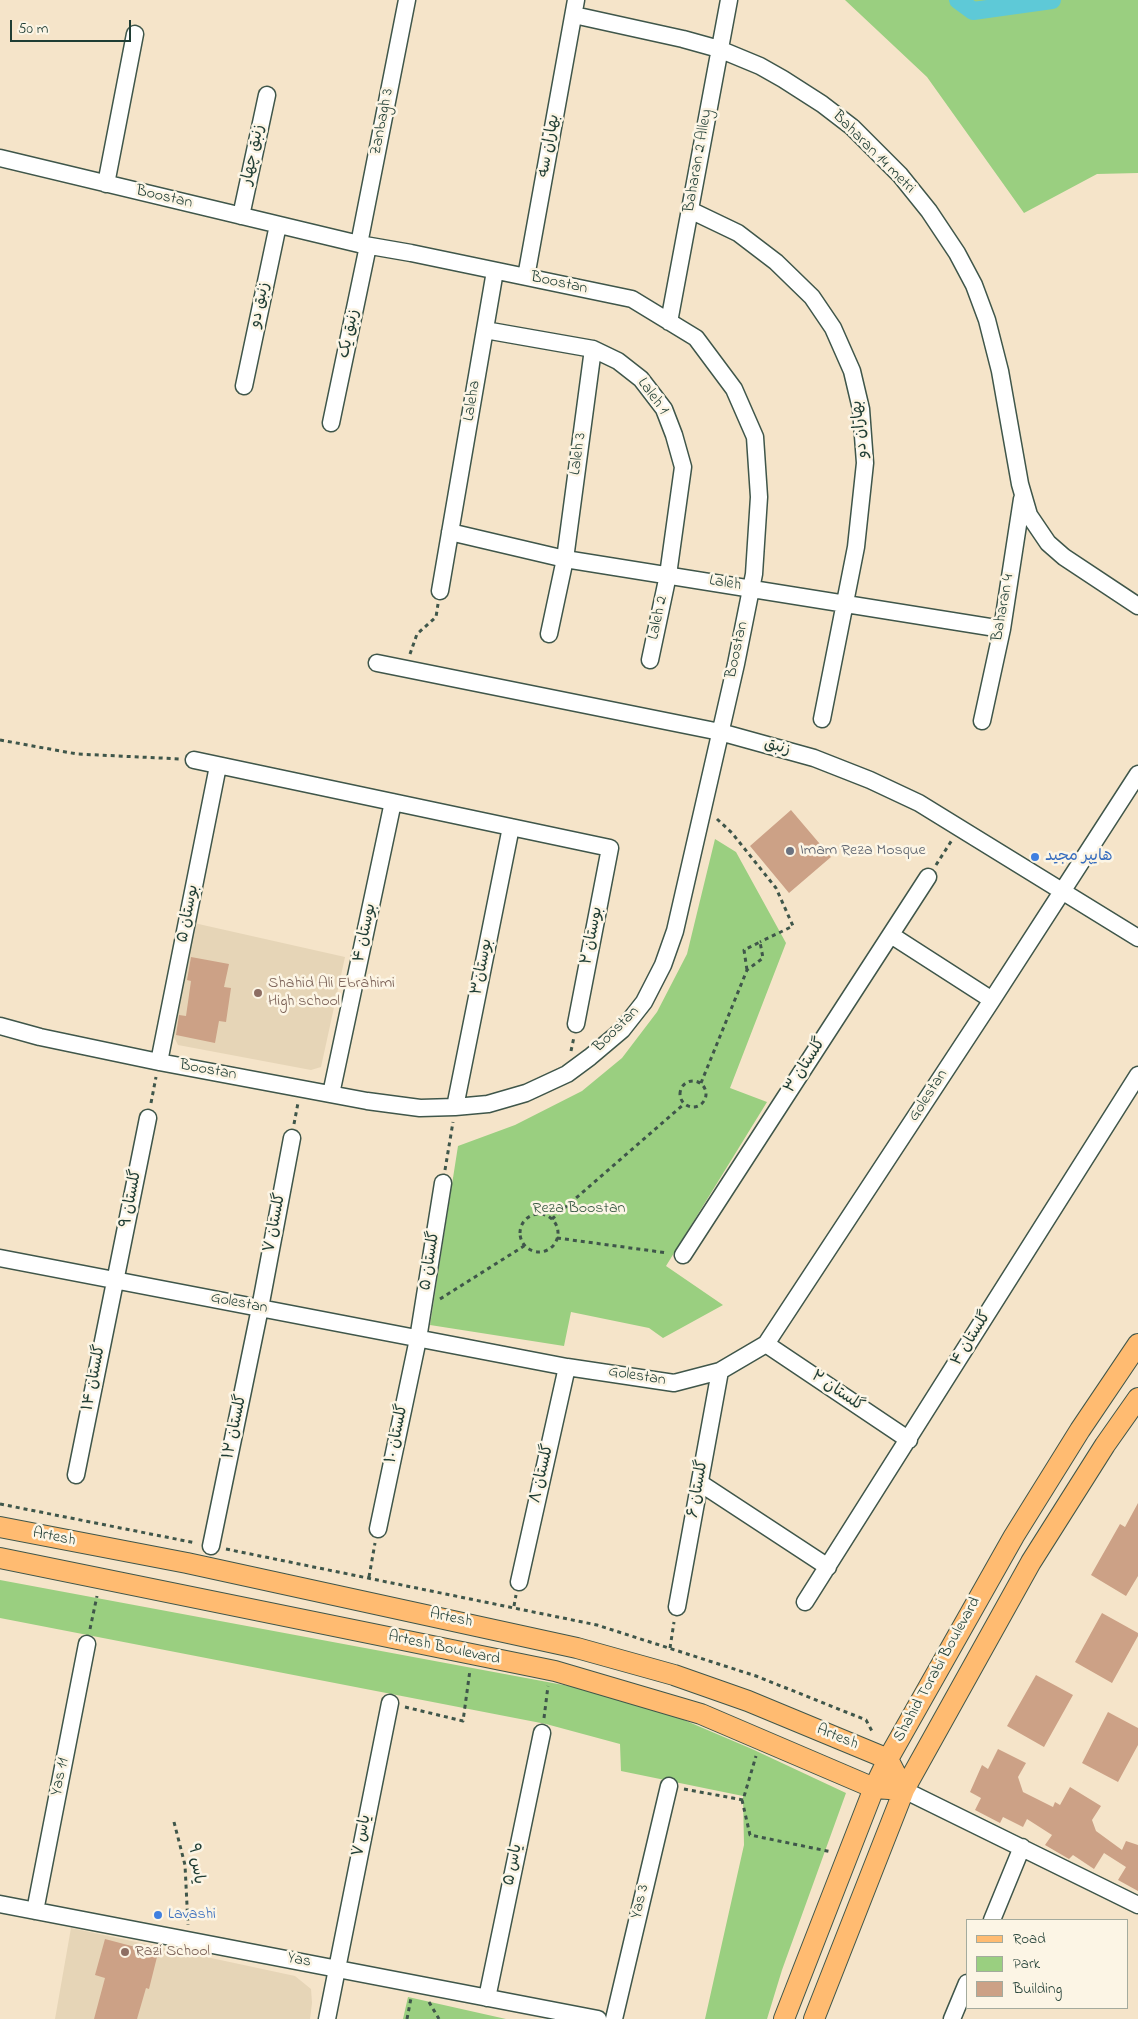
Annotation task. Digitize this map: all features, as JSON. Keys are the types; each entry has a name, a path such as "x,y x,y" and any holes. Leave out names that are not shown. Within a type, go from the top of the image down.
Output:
{"main road":[{"name":"Shahid Torabi Boulevard","path":"784,2019 847,1855 888,1758 1014,1536 1080,1430 1138,1344"},
{"name":"Shahid Torabi Boulevard","path":"814,2019 904,1790 1030,1562 1138,1398"},
{"name":"Artesh","path":"0,1527 210,1568 577,1648 674,1676 748,1701 888,1758"},
{"name":"Artesh Boulevard","path":"0,1558 550,1670 701,1714 874,1788 904,1790"},
{"path":"204,1599 210,1568"},
{"path":"888,1758 904,1790"}],"street":[{"name":"Zanbagh 3","path":"364,245 407,0"},
{"name":"Baharan 2 Alley","path":"669,322 729,0"},
{"name":"Baharan 14 metri","path":"575,8 719,49 760,66 822,104 852,127 900,175 929,211 957,253 974,285 987,320 1000,372 1023,495 1029,515 1048,543 1088,574 1138,606"},
{"name":"بهاران سه","path":"526,277 575,8"},
{"path":"106,184 135,34"},
{"name":"زنبق چهار","path":"241,216 267,95"},
{"name":"Boostan","path":"0,158 364,245 632,299 696,338 734,388 754,437 759,496 754,574 672,939 655,984 644,1002 622,1030 567,1074 542,1087 516,1097 488,1104 420,1108 331,1094 159,1062 40,1037 0,1026"},
{"name":"بهاران دو","path":"690,210 738,233 776,262 812,297 833,328 852,372 861,409 865,463 856,547 822,719"},
{"name":"زنبق دو","path":"244,386 278,225"},
{"name":"زنبق یک","path":"331,423 364,245"},
{"name":"Laleha","path":"440,591 495,271"},
{"name":"Laleh 1","path":"485,330 593,349 618,361 642,378 664,408 683,468 668,575"},
{"name":"Laleh 3","path":"565,559 593,349"},
{"name":"Baharan 4","path":"982,721 1002,629 1023,495"},
{"name":"Laleh","path":"450,532 565,559 1002,629"},
{"path":"549,634 565,559"},
{"name":"Laleh 2","path":"650,660 668,575"},
{"name":"زنبق","path":"376,663 720,732 814,758 870,780 919,803 1138,938"},
{"path":"194,760 511,827"},
{"name":"بوستان ۵","path":"159,1062 218,766"},
{"path":"1062,891 1138,774"},
{"name":"بوستان ۴","path":"331,1094 393,802"},
{"name":"بوستان ۲","path":"511,827 610,848 576,1024"},
{"name":"بوستان۳","path":"455,1107 511,827"},
{"name":"گلستان ۳","path":"683,1255 928,877"},
{"name":"Golestan","path":"0,1258 567,1367 674,1383 720,1371 766,1344 1062,891"},
{"path":"891,935 992,1000"},
{"name":"گلستان ۴","path":"805,1602 1138,1076"},
{"name":"گلستان ۹","path":"115,1280 148,1118"},
{"name":"گلستان ۷","path":"260,1308 292,1138"},
{"name":"گلستان ۵","path":"418,1339 443,1183"},
{"name":"گلستان ۱۴","path":"76,1475 115,1280"},
{"name":"گلستان ۱۲","path":"211,1546 260,1308"},
{"name":"گلستان ۱۰","path":"378,1529 418,1339"},
{"name":"گلستان ۲","path":"766,1344 909,1440"},
{"name":"گلستان ۸","path":"519,1582 567,1367"},
{"name":"گلستان ۶","path":"677,1607 720,1371"},
{"path":"700,1483 828,1567"},
{"name":"Yas 11","path":"35,1911 87,1644"},
{"name":"یاس ۷","path":"327,2019 390,1703"},
{"name":"یاس ۵","path":"487,1998 542,1733"},
{"name":"Yas 3","path":"614,2019 669,1786"},
{"path":"904,1790 1138,1905"},
{"path":"992,1919 1022,1847"},
{"name":"Yas","path":"0,1904 598,2019"},
{"path":"952,2019 966,1985"}],"path":[{"path":"405,668 417,634 436,617 440,591"},
{"path":"0,740 77,754 194,760"},
{"path":"703,806 732,833 776,888 793,926 744,950 747,970"},
{"path":"928,877 960,827"},
{"path":"701,1082 747,970 763,958 760,942"},
{"path":"148,1118 159,1062"},
{"path":"688,1081 701,1082 706,1090 704,1102 697,1107 684,1104 680,1096 681,1088 688,1081"},
{"path":"292,1138 301,1088"},
{"path":"552,1219 684,1104"},
{"path":"443,1183 455,1107"},
{"path":"540,1214 552,1219 556,1224 557,1238 551,1248 540,1252 528,1250 519,1235 520,1228 527,1217 540,1214"},
{"path":"557,1238 683,1255"},
{"path":"423,1310 524,1246"},
{"path":"369,1577 378,1529"},
{"path":"87,1644 100,1578"},
{"path":"670,1648 677,1607"},
{"path":"390,1703 463,1721 472,1654"},
{"path":"542,1733 550,1670"},
{"path":"762,1739 742,1800 750,1835 847,1855"},
{"path":"669,1786 742,1800"},
{"name":"یاس ۹","path":"174,1822 185,1865 189,1940"},
{"path":"407,2019 414,1984"}],"shaded area":[{"name":"Shahid Ali Ebrahimi High school","path":"194,923 345,957 321,1067 311,1070 178,1045 170,1029"},
{"name":"Razi School","path":"71,1928 295,1976 311,1989 310,2019 55,2019"}],"green space":[{"path":"845,0 1138,0 1138,173 1097,174 1024,213 927,77"},
{"name":"Reza Boostan","path":"715,839 736,852 786,943 730,1088 767,1102 666,1266 723,1305 663,1338 649,1328 571,1312 564,1346 430,1325 458,1146 515,1125 582,1091 622,1058 657,1012 687,954"},
{"path":"0,1580 585,1689 670,1714 752,1749 846,1793 782,1970 767,2019 705,2019 744,1845 743,1796 621,1771 620,1744 546,1724 0,1618"},
{"path":"408,1997 506,2019 403,2019"}],"building":[{"name":"Imam Reza Mosque","path":"791,810 831,857 789,893 750,846"},
{"path":"191,957 229,964 224,987 231,988 226,1022 219,1021 215,1043 176,1035 179,1015 186,1016 191,981 187,980"},
{"path":"1138,1503 1138,1576 1126,1596 1091,1575 1120,1524 1125,1527"},
{"path":"1102,1613 1138,1633 1112,1683 1075,1662"},
{"path":"1036,1675 1073,1695 1044,1747 1007,1726"},
{"path":"1108,1712 1138,1728 1138,1745 1118,1782 1082,1763"},
{"path":"998,1749 1026,1763 1018,1777 1023,1792 1053,1807 1055,1802 1060,1805 1070,1787 1101,1806 1092,1820 1096,1831 1122,1850 1126,1841 1138,1845 1138,1891 1118,1880 1126,1867 1104,1853 1094,1869 1073,1855 1069,1859 1045,1845 1052,1835 1027,1819 1023,1827 1003,1817 1000,1823 975,1810 981,1798 970,1792 982,1765 988,1769"},
{"path":"105,1939 158,1953 149,1989 146,1988 137,2019 94,2019 105,1978 95,1975"}],"waterway":[{"path":"958,0 973,11 1052,0"}],"place":[{"name":"Imam Reza Mosque","path":"790,851"},
{"name":"هایپر مجید","path":"1035,857"},
{"name":"Shahid Ali Ebrahimi High school","path":"258,993"},
{"name":"Lavashi","path":"158,1915"},
{"name":"Razi School","path":"125,1952"}]}
